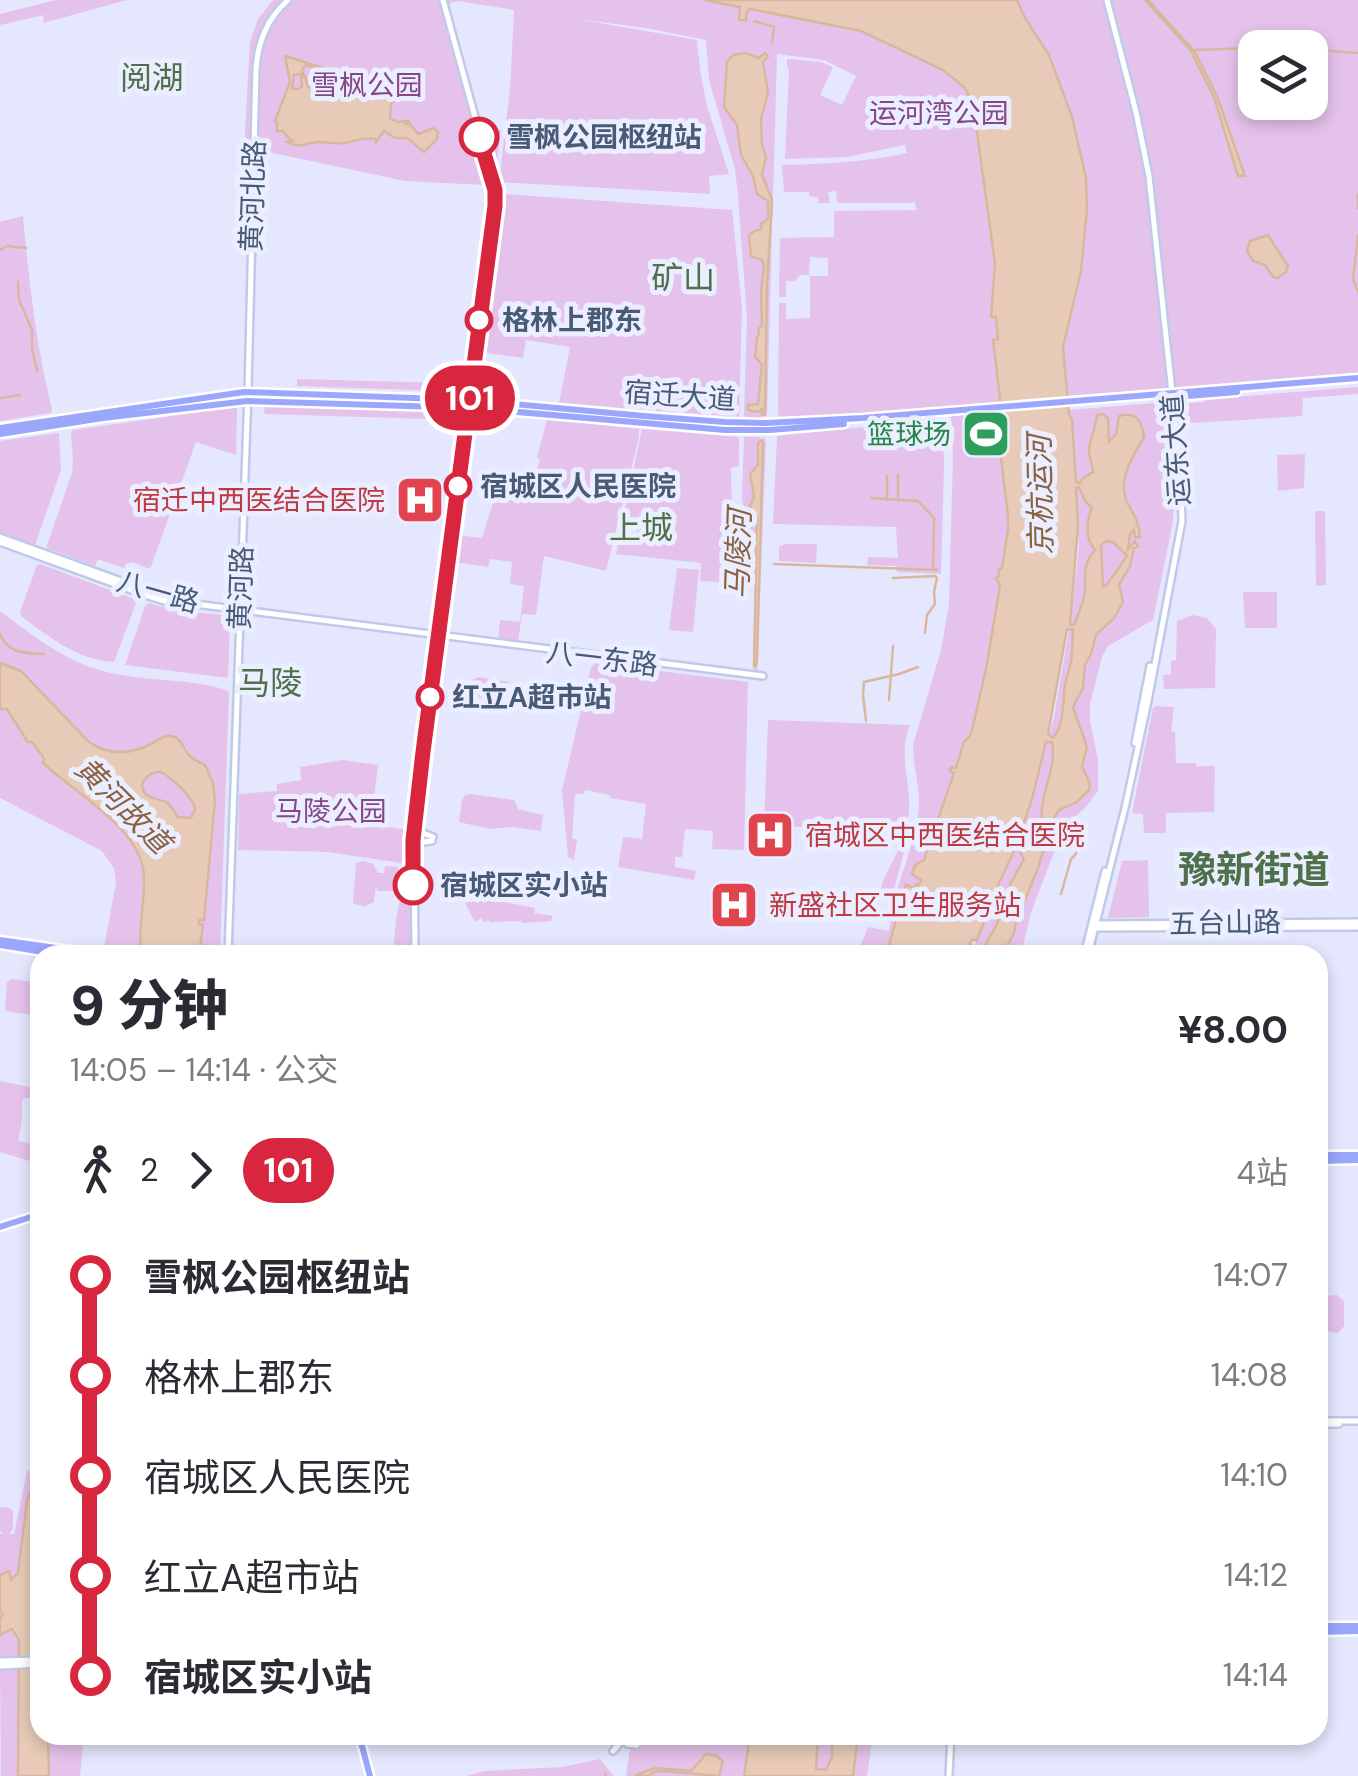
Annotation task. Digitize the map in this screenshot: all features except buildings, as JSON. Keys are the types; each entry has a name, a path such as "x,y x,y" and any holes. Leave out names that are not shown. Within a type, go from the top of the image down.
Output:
{"main road":[{"name":"黄河北路","path":"245,401 254,57 262,28 285,0"},
{"path":"416,945 413,836 499,206 443,0"},
{"name":"运东大道","path":"1089,945 1124,800 1178,526 1179,492 1150,176 1106,0"},
{"name":"宿迁大道","path":"0,431 246,392 471,404 725,430 770,430 1358,380"},
{"name":"宿迁大道","path":"0,431 245,401 471,404"},
{"name":"黄河路","path":"227,945 245,401"},
{"name":"八一路","path":"0,539 170,600 239,613 440,637"},
{"path":"416,945 416,848 440,637"},
{"name":"八一东路","path":"440,637 763,678"},
{"path":"416,848 432,839 420,831 419,823"},
{"name":"五台山路","path":"1094,926 1358,925"},
{"path":"0,942 30,948"},
{"path":"0,942 30,946"},
{"path":"1328,1158 1358,1158"},
{"path":"0,1225 30,1215"},
{"path":"1328,1422 1358,1423"},
{"path":"1328,1629 1358,1628"},
{"path":"0,1664 30,1662"},
{"path":"364,1745 372,1776"},
{"path":"613,1752 617,1745"},
{"path":"947,1776 949,1745"}],"green space":[{"path":"56,0 127,0 43,23 44,15 0,25 0,14"},
{"path":"273,0 1358,0 1358,375 1002,403 1002,417 997,418 1007,500 1007,544 996,578 1000,585 977,714 924,861 915,866 921,880 914,888 907,885 909,890 889,945 861,945 868,927 889,931 918,816 913,745 941,650 949,604 953,457 950,407 849,415 778,414 779,303 786,303 786,319 810,318 810,276 828,276 828,258 810,257 809,275 786,281 786,297 779,297 780,238 834,237 834,211 917,210 914,201 837,203 836,191 828,192 830,203 818,203 818,197 809,196 809,192 784,192 782,165 845,162 907,153 905,145 847,157 785,159 787,59 833,67 820,95 842,105 856,76 824,60 777,54 767,414 759,419 744,415 747,317 738,196 735,169 709,80 706,40 577,19 697,40 707,106 729,174 709,176 710,194 499,182 514,10 458,1 449,5 481,125 501,130 495,180 485,185 405,181 259,150 244,151 250,41 258,19"},
{"path":"503,194 732,210 742,307 739,417 559,403 570,347 526,340 523,358 481,352"},
{"path":"23,216 34,313 52,409 51,413 0,421 0,222"},
{"path":"297,379 443,383 443,391 297,386"},
{"path":"1358,387 1358,394 1303,398 1302,416 1178,424 1178,404"},
{"path":"1168,402 1176,494 1172,527 1153,620 1108,646 1102,657 1090,704 1098,791 1064,827 1022,945 975,945 1032,799 1054,717 1079,546 1073,420 1069,410"},
{"path":"265,406 462,416 461,420 264,414"},
{"path":"237,407 236,455 196,442 150,569 132,562 124,568 98,559 95,566 46,548 72,473 73,430"},
{"path":"547,419 639,429 639,437 606,571 544,556 536,615 522,614 518,642 498,640 500,620 520,622 524,586 510,584 512,562 490,559 488,567 454,562 457,535 482,538 497,490 530,496"},
{"path":"943,419 941,574 897,572 897,566 867,565 868,557 898,558 896,527 773,524 777,436"},
{"path":"642,429 739,437 739,466 731,468 734,554 746,551 752,584 700,581 701,563 616,554 620,536 637,532 637,521 623,519"},
{"path":"57,433 61,470 35,545 0,532 0,441"},
{"path":"744,437 759,437 766,442 757,672 753,667 755,581 742,498"},
{"path":"1305,454 1304,488 1278,491 1277,455"},
{"path":"1315,511 1325,511 1326,585 1316,586"},
{"path":"817,544 816,563 779,561 779,547"},
{"path":"40,564 134,599 136,603 114,662 76,652 21,616"},
{"path":"677,568 699,570 693,632 669,630"},
{"path":"1243,592 1277,592 1277,628 1245,628"},
{"path":"149,603 228,616 228,678 125,665"},
{"path":"0,611 43,642 88,666 229,691 220,945 104,945 116,883 114,868 102,851 0,798"},
{"path":"1193,615 1207,618 1216,629 1215,688 1164,689 1163,675 1171,675 1171,661 1176,660 1177,621"},
{"path":"595,663 748,682 744,850 712,849 713,831 685,829 682,857 675,857 675,867 696,871 694,880 618,867 623,837 642,839 646,804 585,790 584,794 575,794 572,838 577,840 574,860 568,857 562,790"},
{"path":"479,677 509,682 507,701 467,695 465,683"},
{"path":"1155,706 1174,707 1171,731 1175,732 1176,763 1215,766 1214,812 1166,813 1166,833 1144,833 1143,814 1132,813"},
{"path":"768,720 910,725 905,754 909,833 892,897 880,891 908,832 764,825"},
{"name":"马陵公园","path":"342,760 378,765 373,808 388,810 386,827 410,830 408,864 328,852 238,850 239,794 277,791 277,784 301,780 300,767"},
{"path":"471,794 514,800 518,809 543,815 541,831 490,829 459,822 462,800"},
{"path":"1148,860 1149,917 1108,918 1122,861"},
{"path":"356,863 373,864 378,873 384,873 385,866 398,867 396,891 377,891 376,883 374,902 364,907 353,903"},
{"path":"407,866 412,945 394,945"},
{"path":"488,899 535,908 534,913 553,916 551,921 484,922 481,918 475,922 465,903"},
{"path":"7,982 30,982 30,1015 5,1011"},
{"path":"0,1081 30,1087 30,1098 22,1101 18,1141 30,1143 30,1161 0,1152"},
{"path":"1337,1295 1344,1301 1344,1326 1338,1333 1328,1331 1328,1296"},
{"path":"30,1471 18,1657 0,1657 0,1507 13,1511 13,1529 9,1534 14,1534"},
{"path":"18,1668 18,1776 1,1776 0,1671"},
{"path":"48,1745 83,1745 80,1776 49,1776"},
{"path":"645,1745 749,1745 744,1776 626,1776 630,1749"},
{"path":"817,1745 872,1745 867,1776 815,1776"},
{"path":"600,1759 614,1776 466,1776 484,1771 562,1767"}],"water":[{"name":"京杭运河","path":"704,0 1017,0 1049,55 1072,117 1086,178 1087,210 1081,271 1063,347 1076,482 1093,472 1089,448 1097,415 1108,418 1109,442 1116,434 1119,416 1137,419 1144,437 1127,469 1124,487 1140,537 1135,537 1134,530 1130,534 1128,549 1135,541 1138,547 1134,548 1130,566 1119,585 1123,602 1114,618 1096,635 1085,665 1083,688 1073,707 1087,747 1082,766 1089,790 1077,802 1059,810 1052,821 1007,945 985,945 1024,859 1015,849 977,940 972,940 971,945 889,945 906,885 914,888 921,880 912,874 915,865 924,860 954,773 951,767 956,768 972,730 1000,585 996,578 1002,568 1008,529 996,418 1002,416 993,340 998,339 996,317 991,317 995,264 973,103 964,87 943,70 861,31 750,9 746,21 739,19 740,7","holes":["1079,487 1092,508 1088,530 1095,550 1087,564 1082,604 1074,625 1070,625","1113,542 1127,556 1103,586 1101,545","1067,629 1073,630 1072,658 1061,722 1053,738 1048,734","1046,742 1052,742 1042,822 1035,836 1020,846 1017,843"]},
{"path":"1145,0 1195,52 1217,96 1245,176 1238,176 1214,97 1191,51"},
{"path":"745,53 759,58 765,53 768,56 763,62 768,92 761,119 766,157 762,174 772,200 765,415 762,409 748,410 748,405 758,404 762,364 755,357 762,325 764,265 751,256 749,236 768,219 768,201 757,194 753,176 741,155 737,125 724,107 727,62 733,55"},
{"path":"285,56 340,73 337,85 346,98 382,97 387,90 396,89 400,93 391,104 390,119 408,121 405,125 409,123 418,134 434,128 437,139 424,152 407,138 395,138 384,131 376,142 367,138 344,143 291,144 287,142 294,141 283,131 277,131 275,121 290,82","holes":["306,65 333,75 331,84 311,88 305,76 301,77 302,86 292,89 294,75 303,74"]},
{"path":"1268,235 1288,266 1278,278 1265,265 1253,261 1247,251 1250,241"},
{"path":"763,440 754,666 757,517 750,506 754,497 750,474 758,465 758,443"},
{"name":"黄河故道","path":"0,663 21,671 96,746 126,752 174,737 191,757 205,765 215,801 204,920 199,920 203,925 200,945 141,945 144,876 132,842 104,813 43,763 44,758 32,742 27,742 7,709 0,709","holes":["161,772 182,789 195,809 191,818 178,817 168,803 145,794 142,785 147,776"]},
{"path":"30,1492 30,1745 48,1745 49,1776 18,1776 19,1640 12,1629 0,1635 0,1575 9,1571 11,1580 18,1573"},
{"path":"749,1745 817,1745 816,1769 826,1770 832,1745 857,1745 853,1776 744,1776"},
{"path":"706,1754 723,1761 719,1776 662,1771 634,1776 655,1768 691,1771"}],"waterway":[{"name":"马陵河","path":"754,21 774,27 772,42"},
{"path":"1194,50 1238,49"},
{"path":"1330,51 1358,53"},
{"path":"1358,194 1358,208"},
{"path":"1358,236 1353,279 1358,292"},
{"path":"0,250 7,246 26,248"},
{"path":"18,282 19,300 32,330 37,371"},
{"path":"0,398 20,395"},
{"path":"898,475 898,498"},
{"path":"887,476 887,500"},
{"path":"871,498 918,501 934,518 933,570"},
{"path":"774,564 937,570"},
{"path":"893,578 937,578 935,604 927,615 925,633"},
{"path":"0,634 12,649 44,654"},
{"path":"889,700 893,646"},
{"path":"866,721 864,682 918,667"},
{"path":"1061,894 1071,859 1081,842"}],"bus line":[{"name":"101","path":"413,885 413,840 423,752 495,206 495,190 479,137"}],"place":[{"name":"雪枫公园枢纽站","path":"479,137"},
{"name":"格林上郡东","path":"479,320"},
{"name":"篮球场","path":"986,434"},
{"name":"宿城区人民医院","path":"458,486"},
{"name":"宿迁中西医结合医院","path":"420,500"},
{"name":"红立A超市站","path":"430,697"},
{"name":"宿城区中西医结合医院","path":"770,835"},
{"name":"宿城区实小站","path":"413,885"},
{"name":"新盛社区卫生服务站","path":"734,905"}],"district":[{"name":"阅湖","path":"152,78"},
{"name":"矿山","path":"683,278"},
{"name":"上城","path":"641,528"},
{"name":"马陵","path":"270,683"},
{"name":"豫新街道","path":"1254,870"}],"park label":[{"name":"雪枫公园","path":"367,85"},
{"name":"运河湾公园","path":"939,113"}]}
